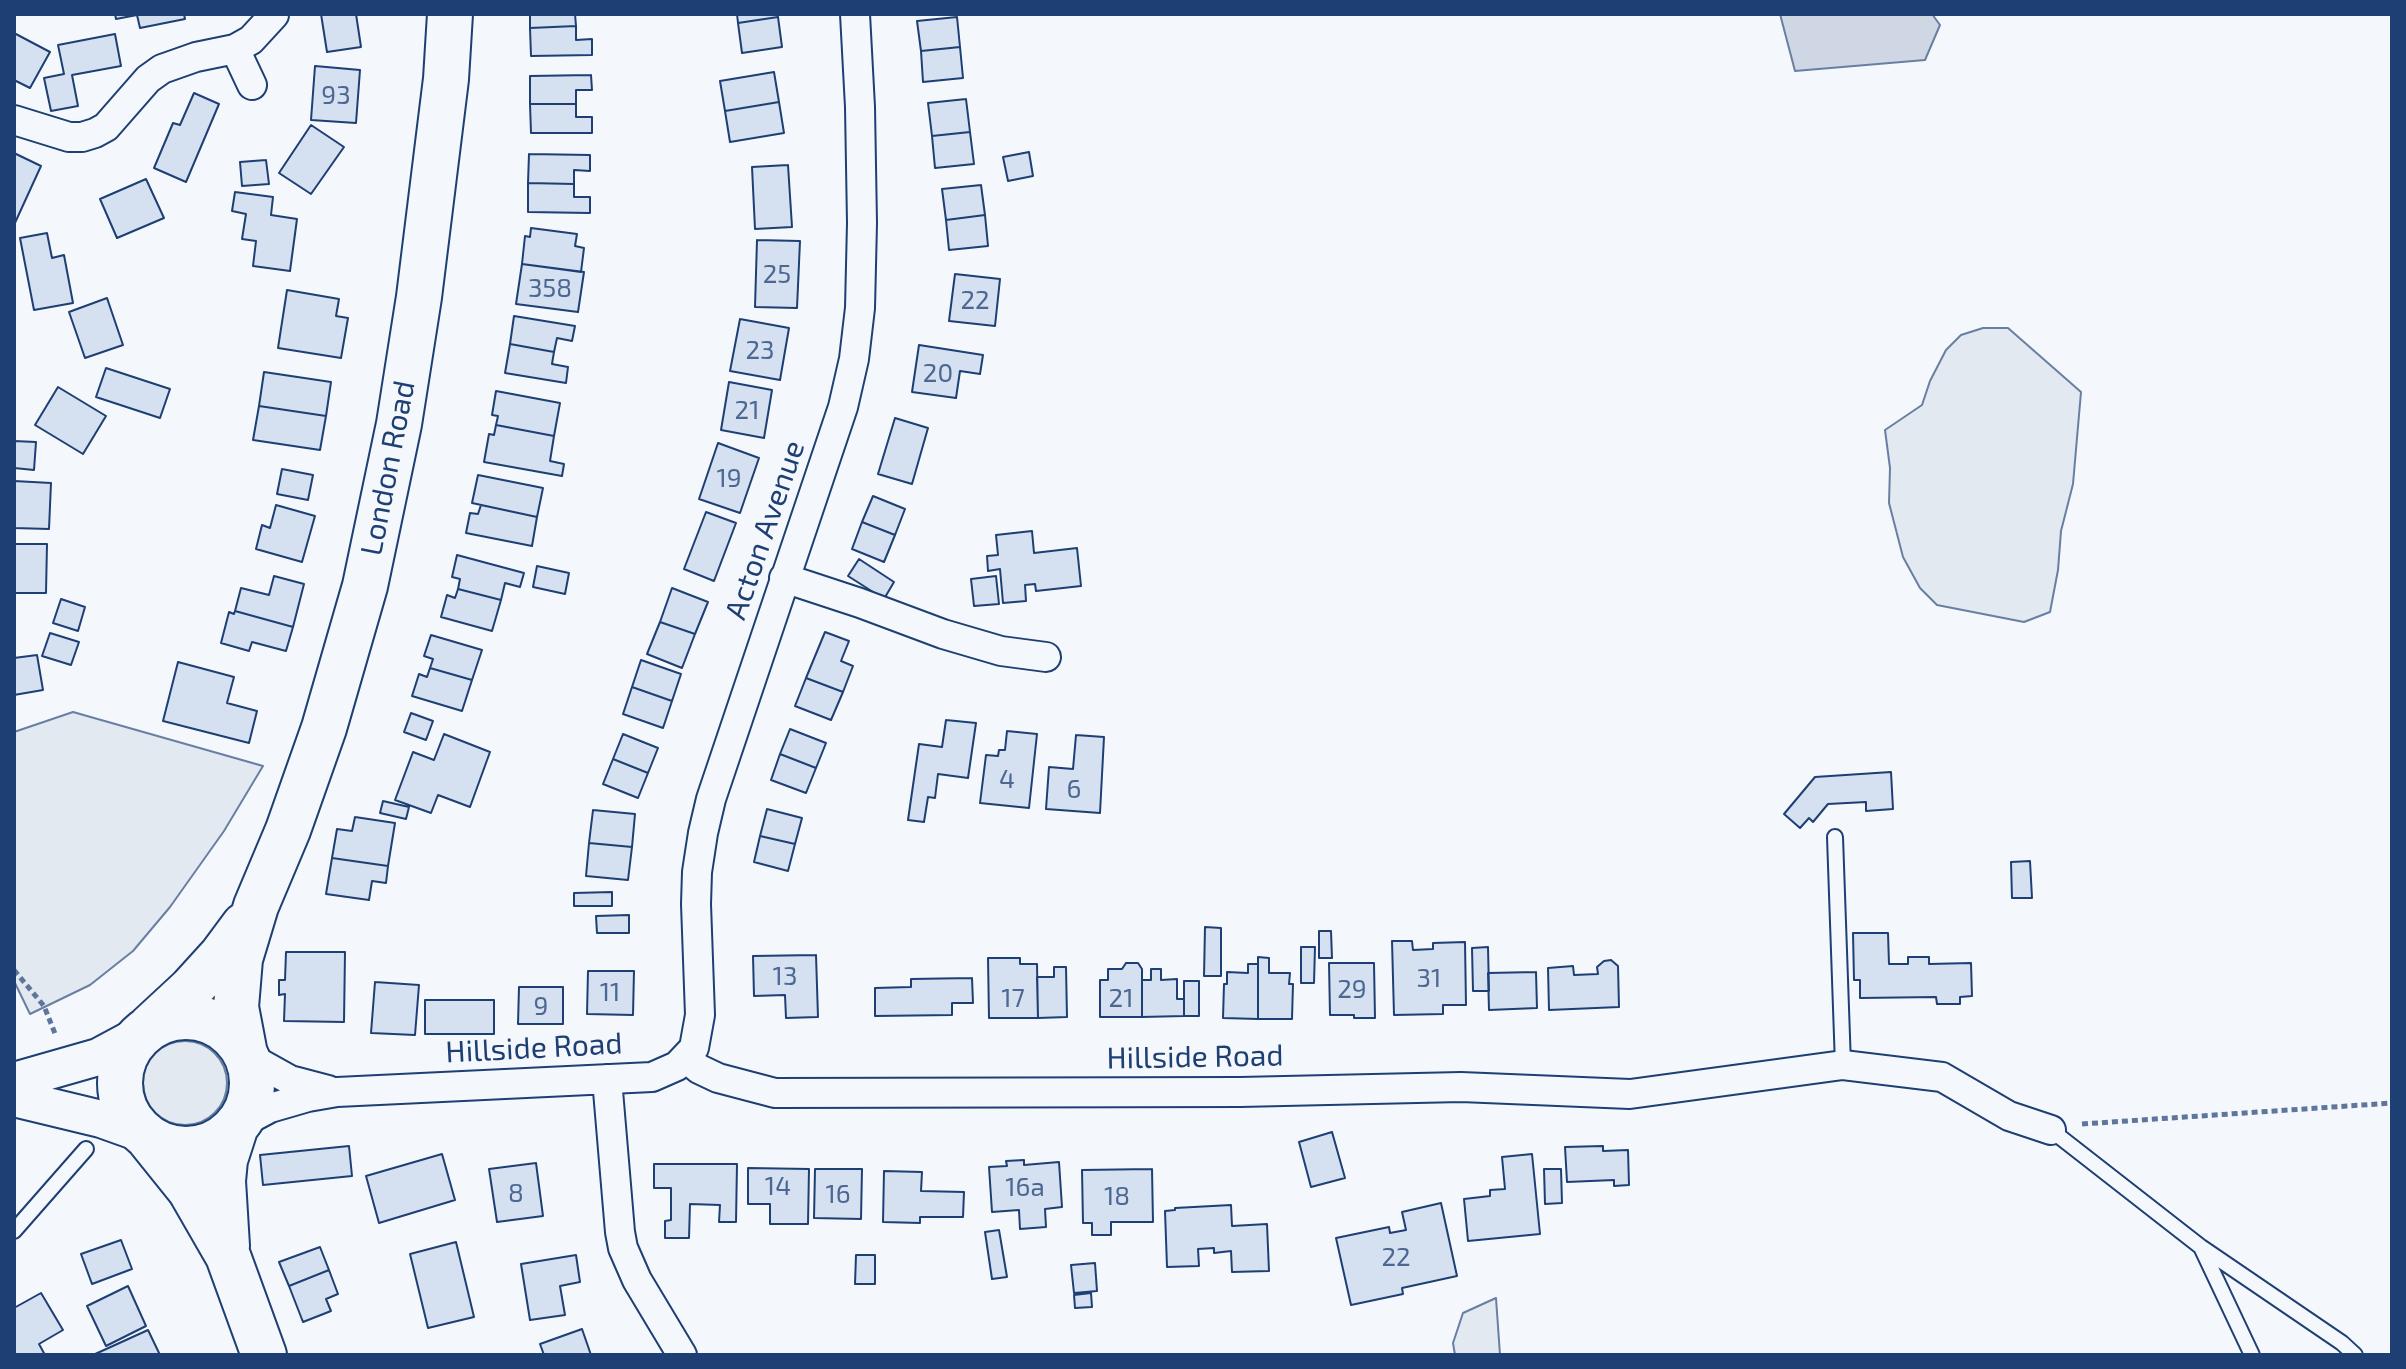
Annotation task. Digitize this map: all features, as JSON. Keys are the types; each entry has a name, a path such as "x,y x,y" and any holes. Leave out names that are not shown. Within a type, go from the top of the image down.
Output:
{"highway":[{"name":"London Road","path":"246,1052 236,1007 243,947 324,728 365,586 399,424 419,297 446,79 450,14"},
{"name":"London Road","path":"144,1032 191,989 221,956 256,906"},
{"path":"228,1256 223,1181 225,1160 236,1127 247,1111 253,1074 246,1052 221,1026 201,1018 180,1016 159,1022 144,1032 128,1050 121,1067 119,1086 123,1104 131,1121 190,1190 228,1256 264,1355"},
{"path":"146,1136 178,1149 199,1148 218,1141 236,1127"}],"street":[{"name":"Acton Avenue","path":"686,1058 694,1048 700,1015 697,872 711,799 843,407 854,359 860,308 862,223 855,14"},
{"path":"14,120 69,137 95,133 106,127 148,79 162,69 196,57 235,49 251,40 274,15"},
{"path":"235,49 252,85"},
{"path":"784,578 943,634 1001,651 1046,657"},
{"path":"14,1081 98,1057 144,1032"},
{"name":"Hillside Road","path":"246,1052 290,1080 337,1092"},
{"name":"Hillside Road","path":"236,1127 270,1108 337,1092 652,1077 667,1072 686,1058 699,1069 718,1078 775,1093 1224,1092 1461,1087 1630,1094 1843,1065 1942,1077 2009,1116 2051,1130"},
{"path":"607,1079 623,1248 637,1280 682,1355"},
{"path":"14,1098 101,1119 146,1136"}],"lane":[{"path":"1835,837 1843,1065"},
{"path":"2051,1130 2201,1247 2355,1355"},
{"path":"14,1231 86,1149"},
{"path":"2201,1247 2252,1355"}],"path":[{"path":"14,970 44,1006 56,1036"},
{"path":"2051,1130 2080,1124 2392,1103"}],"shaded area":[{"path":"1780,14 1932,14 1940,25 1925,60 1795,71"},
{"path":"1983,328 2008,328 2081,392 2073,484 2061,531 2050,612 2024,622 1937,605 1920,588 1903,557 1889,503 1890,468 1885,430 1922,405 1946,350 1961,335"},
{"path":"73,712 263,766 224,831 170,907 133,951 90,985 30,1014 14,981 14,732"},
{"path":"185,1041 201,1044 215,1053 224,1067 227,1083 224,1099 215,1113 201,1122 185,1125 169,1122 155,1113 146,1099 143,1083 146,1067 155,1053 169,1044"},
{"path":"1496,1298 1500,1355 1455,1355 1453,1343 1463,1313"}],"building":[{"path":"115,14 184,14 185,19 140,28 137,15 116,19"},
{"path":"321,14 356,14 361,47 327,52"},
{"path":"530,14 575,14 576,26 530,28"},
{"path":"737,14 777,14 778,17 738,23"},
{"path":"778,17 782,47 742,53 738,23"},
{"path":"957,17 960,47 921,51 917,21"},
{"path":"576,26 576,40 592,39 592,55 531,56 530,28"},
{"path":"14,33 50,52 30,88 14,80"},
{"path":"115,34 121,66 72,75 78,106 51,111 44,78 64,74 58,45"},
{"path":"960,47 963,78 923,82 921,51"},
{"path":"315,66 360,70 356,123 311,120"},
{"path":"774,72 779,102 725,111 720,81"},
{"path":"591,75 592,90 576,90 576,104 530,104 530,76"},
{"path":"194,93 219,104 186,182 154,168 173,123 180,125"},
{"path":"966,99 970,132 932,136 928,103"},
{"path":"779,102 784,133 730,142 725,111"},
{"path":"530,104 576,104 576,117 592,117 592,133 531,133"},
{"path":"311,125 344,147 311,194 279,173"},
{"path":"970,132 974,164 935,168 932,136"},
{"path":"1029,152 1033,176 1008,181 1003,157"},
{"path":"14,153 41,166 14,225"},
{"path":"529,154 590,155 590,171 574,170 574,184 528,183"},
{"path":"266,160 269,184 242,186 240,162"},
{"path":"788,165 792,227 755,229 752,167"},
{"path":"146,179 164,218 117,238 100,199"},
{"path":"528,183 574,184 574,197 590,197 590,213 528,212"},
{"path":"981,185 985,215 946,220 942,189"},
{"path":"235,192 273,197 271,215 297,219 290,271 253,266 256,241 242,239 246,214 232,211"},
{"path":"985,215 988,246 949,250 946,220"},
{"path":"531,228 577,234 575,246 584,248 581,272 522,264 525,236 530,237"},
{"path":"47,233 52,258 64,255 73,303 34,310 20,238"},
{"path":"757,240 800,241 797,308 755,307"},
{"path":"522,264 584,272 578,312 516,304"},
{"path":"955,274 1000,279 995,326 949,321"},
{"path":"287,290 339,299 336,316 348,318 341,358 278,348"},
{"path":"107,298 123,345 85,358 69,312"},
{"path":"514,316 575,326 572,341 557,338 554,352 510,344"},
{"path":"740,319 789,328 780,380 730,371"},
{"path":"510,344 554,352 552,364 568,367 566,383 505,373"},
{"path":"919,345 983,355 980,374 960,371 956,398 912,392"},
{"path":"106,368 170,389 160,418 96,397"},
{"path":"264,372 331,382 326,416 259,406"},
{"path":"729,382 772,390 764,438 721,430"},
{"path":"58,387 106,416 83,454 35,425"},
{"path":"496,391 560,403 554,436 496,425 498,416 492,415"},
{"path":"259,406 326,416 320,450 253,440"},
{"path":"895,418 928,428 912,484 878,474"},
{"path":"496,425 554,436 550,461 564,464 562,476 484,462 489,434 494,435"},
{"path":"14,441 36,442 34,470 14,468"},
{"path":"718,443 759,458 740,513 699,499"},
{"path":"282,469 313,475 308,500 277,494"},
{"path":"478,475 543,488 537,517 472,503"},
{"path":"14,481 51,483 49,529 14,528"},
{"path":"873,496 905,509 895,535 862,522"},
{"path":"276,505 315,516 302,562 256,549 262,525 270,528"},
{"path":"481,505 537,517 532,546 466,533 470,513 478,514"},
{"path":"706,512 736,523 714,581 684,569"},
{"path":"862,522 895,535 884,562 852,549"},
{"path":"1032,531 1034,553 1077,548 1081,586 1036,591 1035,584 1025,585 1026,601 1003,603 1000,569 988,571 987,556 998,555 996,535"},
{"path":"14,544 47,544 46,593 14,593"},
{"path":"457,555 524,573 520,587 505,583 501,600 458,589 460,579 452,577"},
{"path":"859,559 894,582 884,599 848,576"},
{"path":"537,566 569,573 565,594 533,587"},
{"path":"274,576 304,584 293,627 235,611 241,588 269,595"},
{"path":"996,576 999,604 974,606 971,579"},
{"path":"672,588 708,602 695,634 660,622"},
{"path":"458,589 501,600 492,631 441,617 447,595 455,598"},
{"path":"61,599 85,607 78,631 53,623"},
{"path":"235,611 293,627 286,651 252,642 249,651 221,643 229,612 234,614"},
{"path":"660,622 695,634 682,668 647,654"},
{"path":"825,632 849,641 841,661 853,666 843,692 806,678"},
{"path":"50,633 79,642 71,665 42,656"},
{"path":"431,635 482,650 472,680 430,668 433,659 424,656"},
{"path":"37,655 43,690 14,695 14,658"},
{"path":"641,660 681,674 672,701 632,687"},
{"path":"178,662 234,677 227,703 257,711 249,743 163,721"},
{"path":"430,668 472,680 462,711 412,696 419,674 427,677"},
{"path":"806,678 843,692 831,720 795,706"},
{"path":"632,687 672,701 663,728 623,714"},
{"path":"411,713 433,721 426,740 404,732"},
{"path":"946,720 976,723 968,778 938,774 935,798 928,797 924,822 908,820 919,744 942,747"},
{"path":"790,729 826,743 816,768 780,754"},
{"path":"1007,731 1037,734 1029,808 980,803 986,755 998,756 999,750 1005,750"},
{"path":"444,734 490,752 470,807 438,795 431,813 395,800 413,752 434,760"},
{"path":"623,734 658,748 648,773 613,759"},
{"path":"1076,735 1104,737 1100,813 1046,809 1049,767 1073,769"},
{"path":"780,754 816,768 806,793 771,780"},
{"path":"613,759 648,773 638,798 603,784"},
{"path":"1891,772 1893,809 1866,811 1866,802 1828,804 1813,822 1809,818 1800,828 1784,814 1815,777"},
{"path":"383,801 409,807 406,819 380,813"},
{"path":"767,809 802,818 795,844 760,836"},
{"path":"593,810 635,814 632,847 589,843"},
{"path":"355,817 395,823 388,866 332,858 337,829 352,831"},
{"path":"760,836 795,844 788,871 754,862"},
{"path":"589,843 632,847 628,880 586,876"},
{"path":"332,858 388,866 386,883 372,881 369,900 326,894"},
{"path":"2030,861 2032,898 2012,898 2011,862"},
{"path":"612,892 612,906 574,906 574,893"},
{"path":"629,915 629,933 597,933 596,916"},
{"path":"1205,927 1221,928 1221,976 1204,976"},
{"path":"1319,931 1331,931 1332,958 1319,958"},
{"path":"1853,933 1888,933 1889,964 1908,964 1908,957 1929,957 1929,964 1971,963 1972,996 1960,997 1960,1004 1937,1004 1936,997 1860,998 1860,980 1854,980"},
{"path":"1392,941 1412,941 1413,950 1433,949 1433,943 1465,942 1466,1005 1443,1005 1443,1014 1394,1015"},
{"path":"1301,947 1315,947 1314,983 1301,983"},
{"path":"1488,947 1489,991 1473,991 1472,948"},
{"path":"286,952 345,952 344,1022 284,1021 285,994 279,995 279,980 285,980"},
{"path":"816,955 818,1017 786,1018 785,995 754,996 753,956"},
{"path":"1258,957 1269,958 1269,973 1290,973 1289,984 1293,984 1292,1019 1258,1019"},
{"path":"988,958 1020,958 1020,964 1037,964 1038,1018 989,1018"},
{"path":"1611,960 1618,966 1619,1007 1549,1010 1548,968 1573,966 1574,975 1598,974 1597,967"},
{"path":"1126,963 1138,963 1142,969 1142,1017 1100,1017 1100,980 1108,980 1108,969 1122,969"},
{"path":"1329,963 1374,963 1375,1018 1330,1015"},
{"path":"1248,964 1258,964 1258,1019 1223,1018 1227,972 1248,973"},
{"path":"1054,967 1066,967 1067,1017 1038,1018 1037,977 1054,977"},
{"path":"1151,969 1161,969 1161,980 1177,979 1177,999 1184,999 1184,1016 1142,1017 1142,980 1151,980"},
{"path":"588,971 634,971 633,1015 587,1014"},
{"path":"1536,972 1537,1008 1489,1010 1488,973"},
{"path":"972,978 973,1003 952,1003 952,1015 875,1016 875,988 911,987 911,979"},
{"path":"1184,981 1199,981 1199,1016 1184,1016"},
{"path":"375,982 419,985 415,1035 371,1033"},
{"path":"519,987 563,987 563,1024 518,1024"},
{"path":"425,1000 494,1000 494,1034 425,1034"},
{"path":"1332,1132 1345,1178 1311,1187 1299,1142"},
{"path":"349,1146 352,1176 263,1185 260,1155"},
{"path":"1603,1146 1603,1151 1628,1150 1629,1185 1614,1186 1614,1180 1567,1182 1565,1147"},
{"path":"442,1154 455,1200 379,1223 366,1176"},
{"path":"1532,1154 1540,1234 1468,1241 1464,1199 1490,1196 1490,1190 1505,1189 1502,1157"},
{"path":"1024,1160 1024,1165 1059,1162 1062,1207 1045,1209 1046,1227 1020,1229 1019,1210 992,1212 989,1167 1007,1166 1006,1161"},
{"path":"536,1163 543,1216 497,1222 489,1169"},
{"path":"654,1164 737,1164 736,1222 719,1222 720,1205 690,1204 689,1238 665,1238 665,1221 671,1220 671,1188 654,1188"},
{"path":"748,1168 809,1169 808,1224 770,1224 770,1204 748,1204"},
{"path":"815,1169 862,1169 861,1219 814,1218"},
{"path":"1152,1169 1153,1222 1111,1222 1111,1235 1092,1235 1092,1223 1083,1223 1082,1170"},
{"path":"1544,1169 1561,1169 1562,1203 1545,1204"},
{"path":"884,1171 922,1172 921,1191 964,1192 963,1217 920,1217 920,1223 883,1222"},
{"path":"1441,1203 1457,1276 1402,1288 1403,1294 1351,1305 1336,1238 1389,1227 1390,1233 1406,1230 1402,1212"},
{"path":"1231,1205 1232,1226 1267,1224 1269,1271 1232,1272 1231,1251 1214,1253 1214,1248 1198,1249 1199,1266 1167,1267 1165,1211"},
{"path":"999,1230 1007,1277 992,1279 985,1232"},
{"path":"121,1240 132,1269 92,1284 81,1254"},
{"path":"456,1242 474,1317 428,1328 410,1254"},
{"path":"320,1247 329,1270 289,1286 279,1262"},
{"path":"576,1255 580,1282 560,1286 565,1315 530,1320 521,1264"},
{"path":"856,1255 875,1255 875,1284 855,1284"},
{"path":"1095,1263 1097,1291 1074,1293 1071,1265"},
{"path":"329,1270 338,1294 326,1299 331,1311 303,1322 289,1286"},
{"path":"128,1286 146,1326 106,1346 87,1306"},
{"path":"41,1293 63,1330 39,1344 45,1355 14,1355 14,1308"},
{"path":"1091,1293 1092,1307 1075,1308 1074,1295"},
{"path":"582,1329 591,1355 544,1355 540,1344"},
{"path":"148,1330 160,1355 93,1355"}]}
